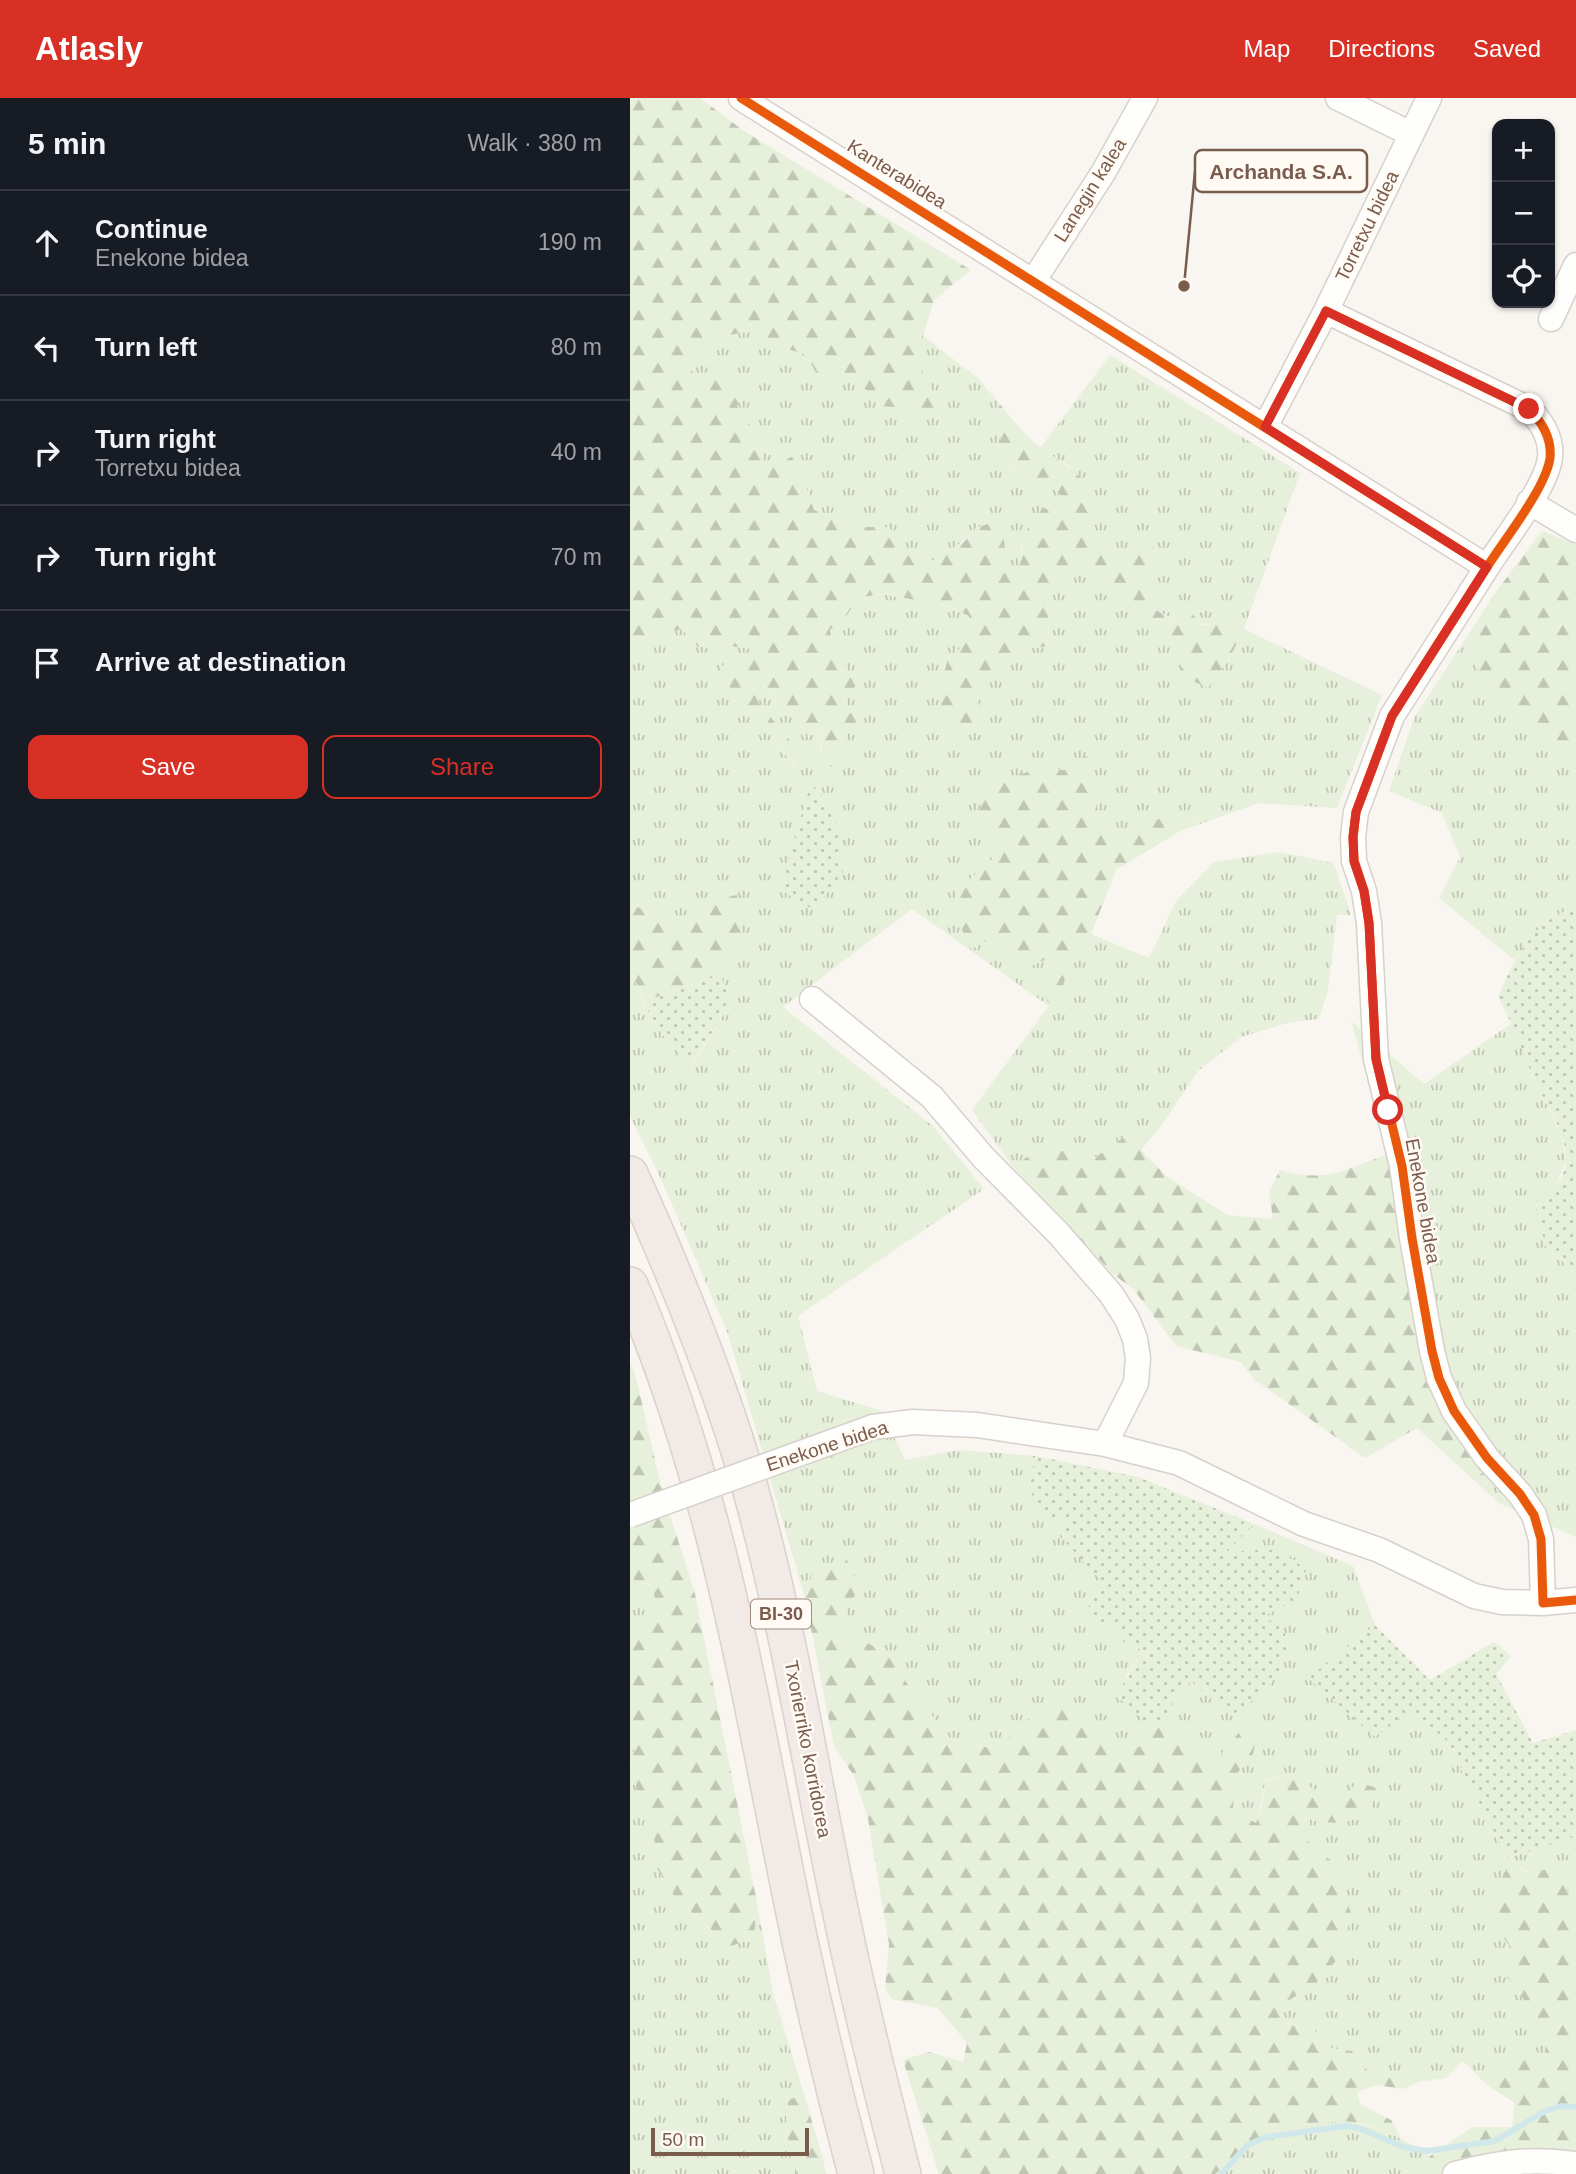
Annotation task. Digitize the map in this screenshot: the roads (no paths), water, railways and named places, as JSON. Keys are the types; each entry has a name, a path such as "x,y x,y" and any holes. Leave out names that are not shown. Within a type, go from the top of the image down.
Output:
{"highway":[{"name":"Txorierriko korridorea","path":"630,1174 684,1296 719,1390 749,1484 786,1636 844,1927 876,2071 903,2174"},
{"name":"BI-30","path":"630,1285 691,1450 728,1586 799,1937 856,2174"}],"street":[{"name":"Kanterabidea","path":"741,98 772,106 1034,280 1487,567"},
{"name":"Lanegin kalea","path":"1034,280 1103,173 1144,98"},
{"path":"1338,98 1411,135"},
{"name":"Torretxu bidea","path":"1265,427 1326,311 1429,98"},
{"path":"1551,318 1576,265"},
{"name":"Enekone bidea","path":"1326,311 1529,409 1547,433 1550,457 1543,479 1392,716 1356,812 1353,837 1354,861 1364,891 1369,923 1376,1059 1402,1166 1432,1351 1439,1378 1454,1410 1487,1458 1520,1494 1534,1515 1541,1539 1543,1603"},
{"path":"1529,502 1576,530"},
{"path":"812,999 932,1097 982,1157 1059,1234 1111,1294 1127,1319 1135,1339 1138,1358 1136,1383 1105,1444"},
{"name":"Enekone bidea","path":"630,1515 873,1427 913,1422 977,1425 1105,1444 1179,1463 1304,1524 1379,1550 1474,1596 1502,1602 1543,1603 1576,1600"},
{"path":"1455,2174 1495,2164 1541,2160 1576,2164"}],"waterway":[{"path":"1221,2174 1248,2145 1266,2137 1347,2126 1364,2130 1403,2147 1427,2151 1495,2141 1545,2111 1561,2106 1576,2107"}],"place":[{"name":"Archanda S.A.","path":"1184,286"}]}
